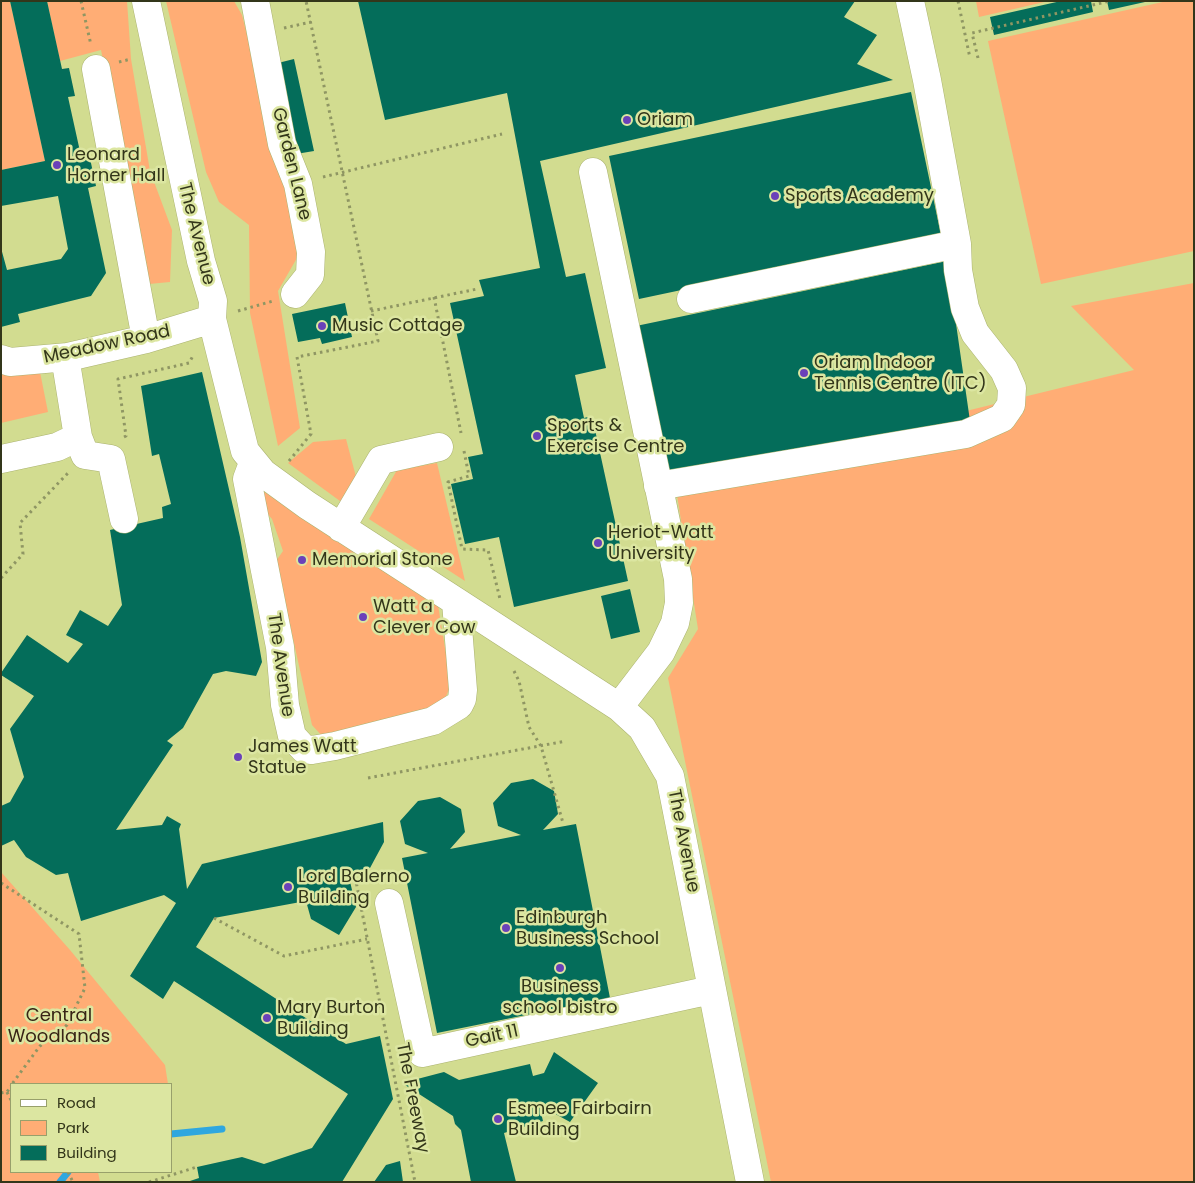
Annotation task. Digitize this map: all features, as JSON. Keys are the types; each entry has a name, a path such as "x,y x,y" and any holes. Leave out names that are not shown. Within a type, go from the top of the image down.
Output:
{"street":[{"name":"The Avenue","path":"146,1 201,261 213,301 212,320 245,450 263,472 341,528 619,707 642,728 670,776 750,1182"},
{"name":"Garden Lane","path":"255,1 282,144 298,184 311,252 310,275 295,294"},
{"path":"658,486 966,434 1002,418 1010,405 1012,388 1004,370 975,333 965,308 958,270 957,244 927,80 910,1"},
{"path":"96,69 146,339"},
{"path":"592,172 678,579 679,603 675,622 661,652 619,707"},
{"path":"691,299 957,244"},
{"name":"Meadow Road","path":"1,359 10,362 68,357 146,339 212,320"},
{"path":"68,357 67,369 78,437 85,455 112,459 124,519"},
{"path":"1,459 57,447 78,437"},
{"path":"341,528 381,460 455,443"},
{"name":"The Avenue","path":"263,472 247,480 280,647 285,706 292,736 304,749 312,750 335,746 434,721 459,705 463,690 456,602"},
{"name":"Gait 11","path":"389,904 422,1053 711,990"}],"path":[{"path":"263,472 311,434 297,357 378,341 306,1"},
{"path":"958,1 970,58"},
{"path":"978,58 972,33 1110,1"},
{"path":"298,184 342,171 502,134"},
{"path":"371,310 477,289"},
{"path":"212,320 295,294"},
{"path":"434,297 455,443 469,476 448,482 462,549 488,550 503,610 495,628"},
{"path":"512,666 519,680 530,727 542,746 563,823"},
{"path":"368,778 566,741"},
{"name":"The Freeway","path":"354,871 414,1182"},
{"path":"1,883 79,934 85,988 67,1025 40,1046 13,1083"},
{"path":"214,918 284,956 367,939"},
{"path":"1,1093 6,1092 10,1087"},
{"path":"6,1092 10,1098"},
{"path":"149,1182 197,1167"}],"shaded area":[{"name":"Heriot-Watt University","path":"1,1 1194,1 1194,1182 1,1182"}],"green space":[{"path":"1,1 10,1 45,161 1,170"},
{"path":"47,1 127,1 131,59 150,171 172,230 170,282 149,284 101,50 60,61"},
{"path":"166,1 234,1 242,15 301,251 278,291 300,428 278,446 250,313 249,225 219,202 206,172"},
{"path":"976,1 1049,1 979,17"},
{"path":"1167,1 1194,1 1194,251 1041,284 988,41"},
{"path":"1194,283 1194,1182 771,1182 668,678 698,629 675,482 1134,370 1071,306"},
{"path":"39,367 48,412 1,423 1,368"},
{"path":"346,439 359,488 340,501 288,463 313,442"},
{"path":"437,463 465,581 369,519 397,470"},
{"path":"263,491 438,605 451,685 443,703 427,716 323,737 312,725 276,561 283,551 272,519 265,511"},
{"name":"Central Woodlands","path":"1,872 70,950 165,1065 168,1083 10,1083 10,1173 98,1173 100,1182 1,1182"}],"building":[{"name":"Leonard Horner Hall","path":"10,1 47,1 62,69 69,68 75,96 68,97 81,156 89,154 96,186 88,188 106,273 91,296 18,314 20,322 1,327 1,248 7,270 61,259 68,249 58,196 1,206 1,170 45,161"},
{"path":"358,1 855,1 844,17 877,35 857,64 893,80 540,161 566,277 585,273 606,368 575,375 584,418 592,416 628,581 514,607 499,537 465,544 451,484 473,479 468,457 483,454 450,303 484,296 479,280 540,268 507,93 385,120"},
{"path":"1061,1 1091,1 1093,12 994,35 990,17"},
{"path":"1107,1 1145,1 1145,2 1109,10"},
{"path":"294,59 314,151 296,154 278,63"},
{"name":"Sports Academy","path":"911,92 941,235 639,299 609,156"},
{"name":"Oriam Indoor Tennis Centre (ITC)","path":"947,261 970,421 665,472 636,326"},
{"name":"Music Cottage","path":"345,303 352,337 322,344 320,338 298,342 292,314"},
{"path":"202,372 240,537 262,662 256,676 226,671 213,674 183,728 167,741 173,745 116,830 162,825 167,816 181,824 179,829 187,889 202,864 383,822 384,842 370,868 348,873 356,907 339,935 311,919 306,901 214,918 196,947 346,1044 380,1036 393,1099 342,1182 187,1182 199,1178 197,1167 242,1157 264,1164 312,1148 348,1094 174,981 163,999 130,976 176,903 164,895 81,921 68,873 56,875 26,857 14,840 1,846 1,806 10,802 24,777 10,729 34,696 1,675 1,673 27,635 68,663 83,644 66,635 80,610 108,626 122,605 110,530 163,518 162,507 171,504 159,454 152,456 141,386"},
{"path":"630,589 640,632 611,639 601,596"},
{"name":"Edinburgh Business School","path":"533,779 554,791 558,814 543,830 576,824 610,998 437,1033 402,858 428,853 405,844 400,821 418,801 440,797 461,809 465,832 450,849 521,835 498,826 493,803 511,783"},
{"name":"Esmee Fairbairn Building","path":"554,1052 598,1083 570,1122 550,1111 541,1113 543,1121 504,1133 516,1182 471,1182 461,1130 455,1124 453,1116 402,1083 444,1072 459,1080 530,1064 533,1076 544,1073"},
{"path":"400,1161 403,1182 374,1182 386,1165"}],"waterway":[{"path":"172,1134 222,1129"},
{"path":"60,1182 67,1173"}],"place":[{"name":"Oriam","path":"627,120"},
{"name":"Leonard Horner Hall","path":"57,165"},
{"name":"Sports Academy","path":"775,196"},
{"name":"Music Cottage","path":"322,326"},
{"name":"Oriam Indoor Tennis Centre (ITC)","path":"804,373"},
{"name":"Sports & Exercise Centre","path":"537,436"},
{"name":"Heriot-Watt University","path":"598,543"},
{"name":"Memorial Stone","path":"302,560"},
{"name":"Watt a Clever Cow","path":"363,617"},
{"name":"James Watt Statue","path":"238,757"},
{"name":"Lord Balerno Building","path":"288,887"},
{"name":"Edinburgh Business School","path":"506,928"},
{"name":"Business school bistro","path":"560,968"},
{"name":"Mary Burton Building","path":"267,1018"},
{"name":"Esmee Fairbairn Building","path":"498,1119"}]}
